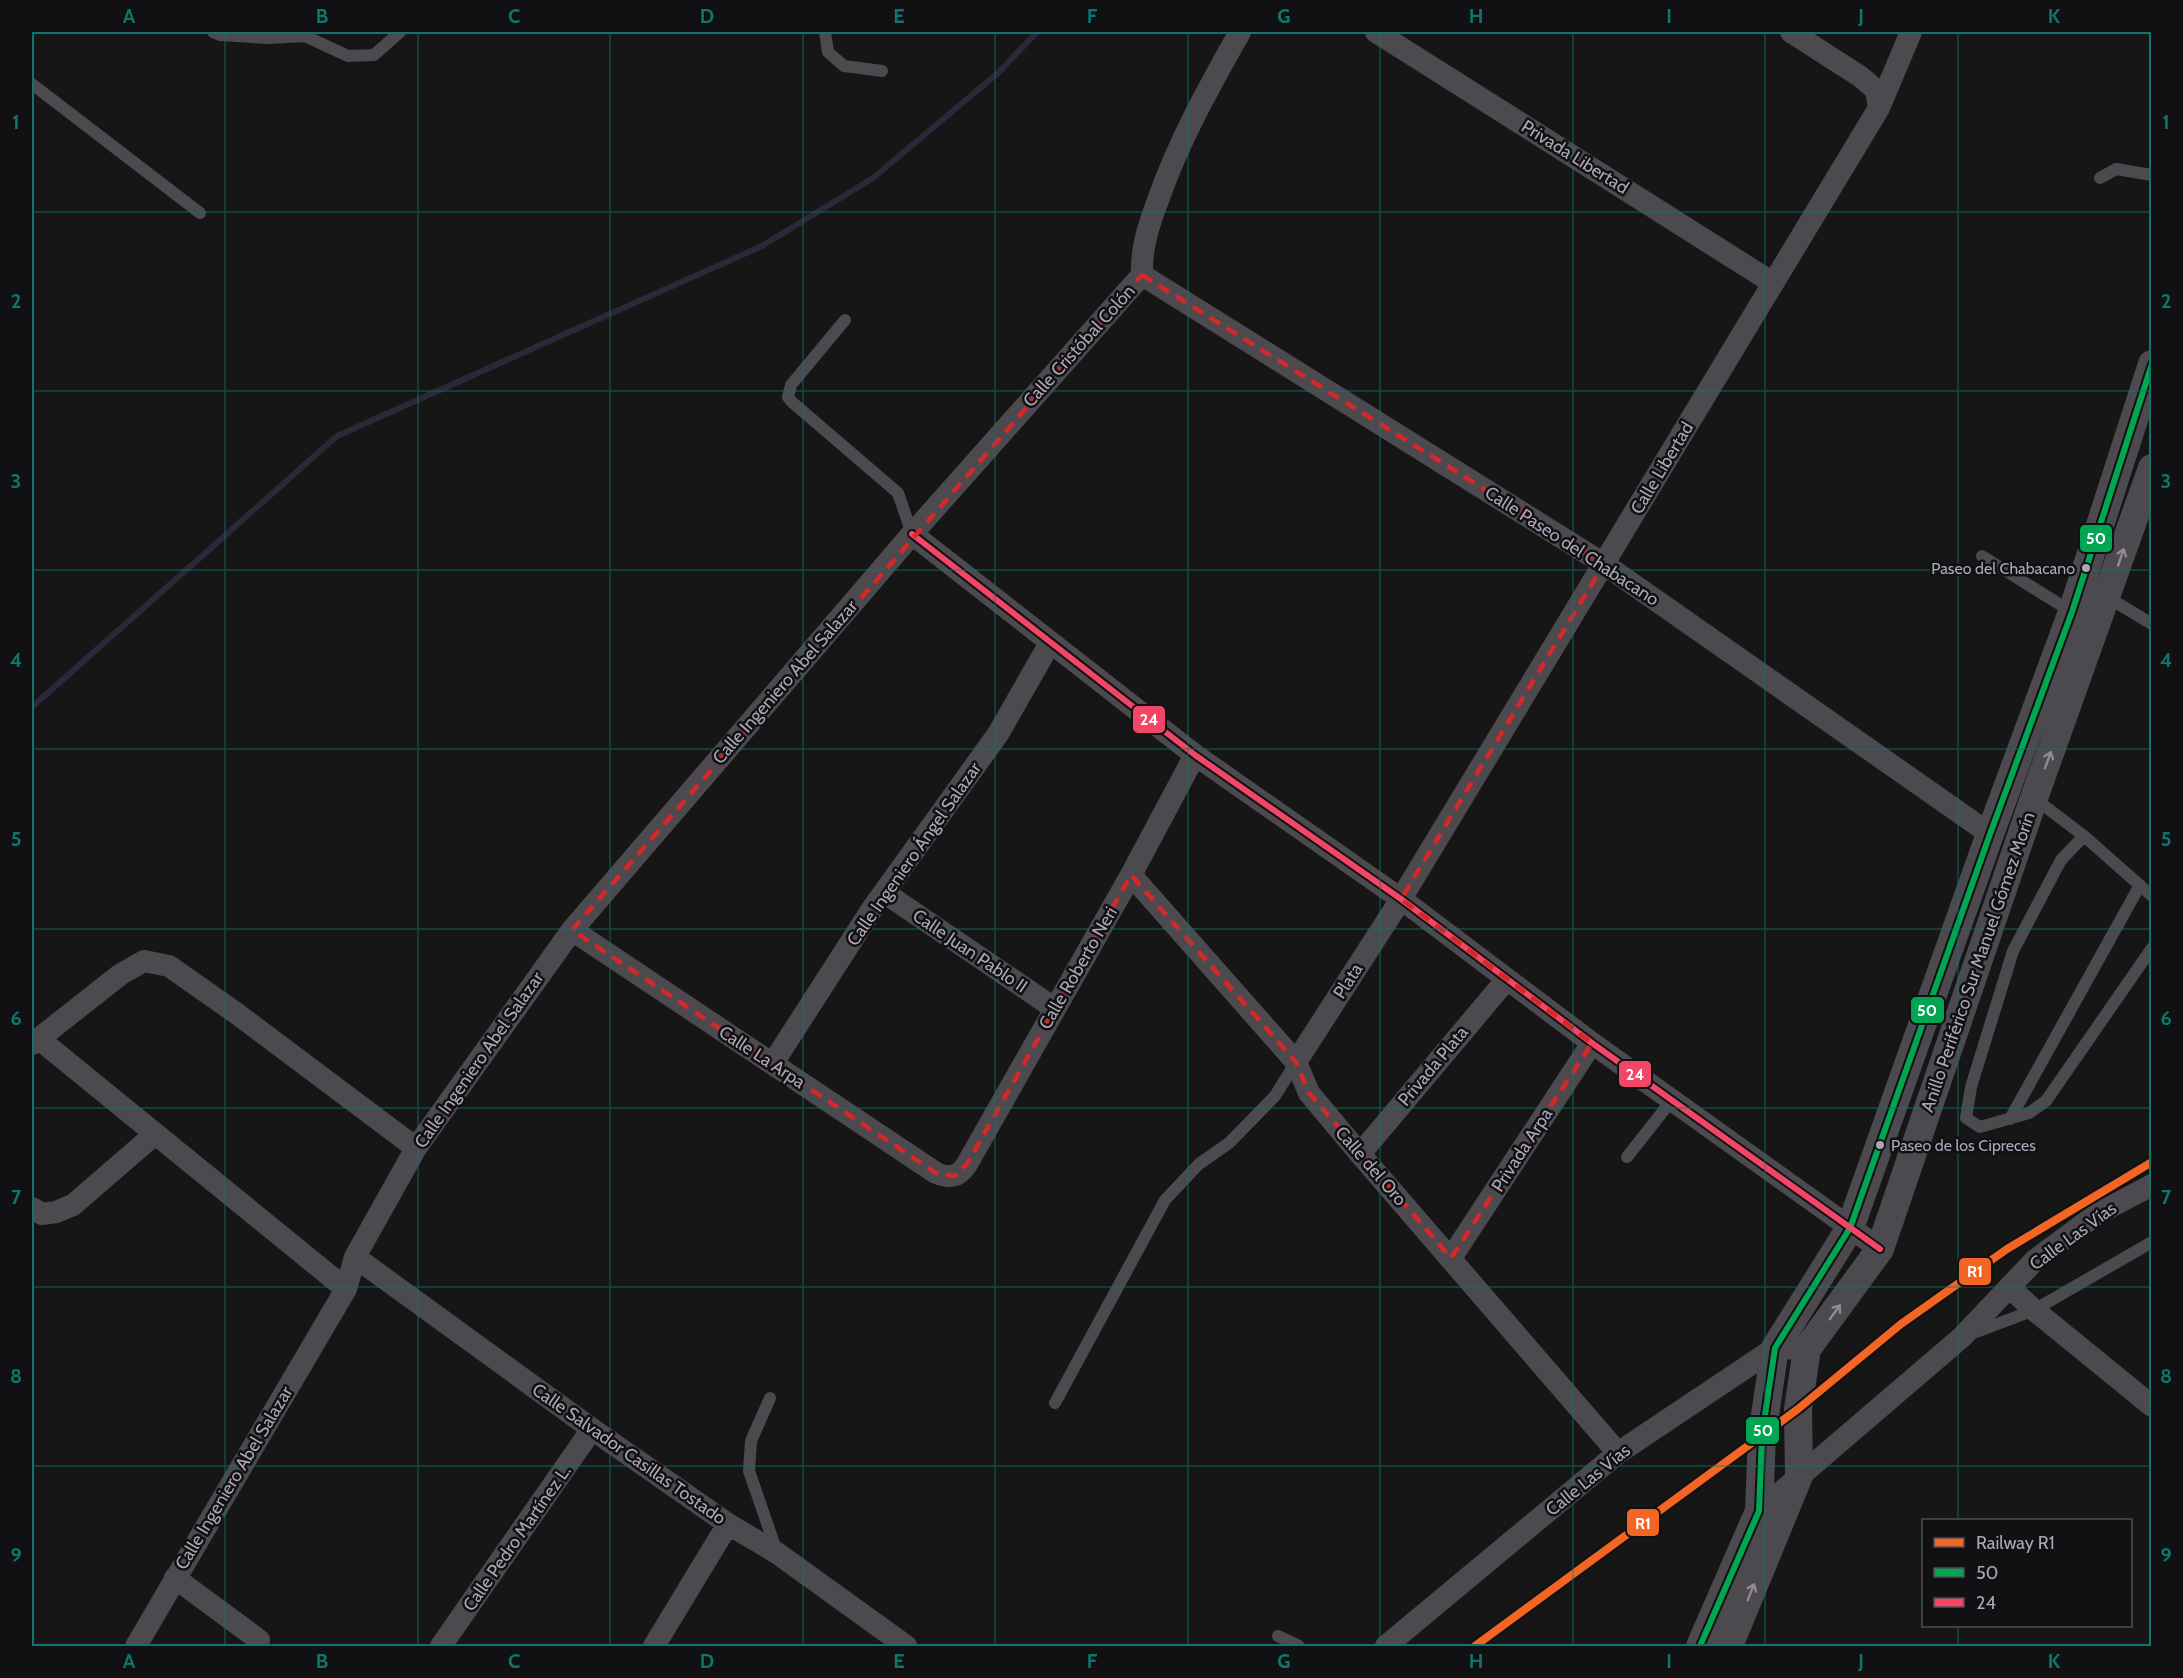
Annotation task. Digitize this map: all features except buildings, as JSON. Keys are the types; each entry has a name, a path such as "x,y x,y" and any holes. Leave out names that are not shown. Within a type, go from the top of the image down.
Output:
{"street":[{"name":"Calle Cristóbal Colón","path":"912,534 1142,275 1141,254 1164,181 1197,108 1240,32"},
{"name":"Privada Libertad","path":"1376,32 1773,283"},
{"path":"1791,32 1861,77 1876,90 1879,108"},
{"name":"Calle Libertad","path":"1401,899 1879,108 1911,32"},
{"name":"Calle Paseo del Chabacano","path":"1142,275 1604,564 1990,834"},
{"name":"Anillo Periférico Sur Manuel Gómez Morín","path":"1696,1646 1759,1511 1762,1435 1775,1348 1850,1228 1990,834 2072,612 2151,364"},
{"name":"Anillo Periférico Sur Manuel Gómez Morín","path":"1729,1647 1799,1476 1798,1410 1808,1349 1880,1250 2034,798 2151,468"},
{"path":"912,534 1195,755 1401,899 1592,1043 1880,1250"},
{"name":"Calle Ingeniero Abel Salazar","path":"136,1647 346,1289 355,1257 416,1148 572,930 912,534"},
{"name":"Calle Ingeniero Ángel Salazar","path":"773,1062 872,909 998,734 1050,643"},
{"name":"Calle Roberto Neri","path":"955,1176 962,1172 967,1164 1131,875 1195,755"},
{"name":"Calle del Oro","path":"1131,875 1296,1062 1309,1093 1618,1453"},
{"name":"Calle Juan Pablo II","path":"885,892 1054,1008"},
{"name":"Plata","path":"1296,1062 1401,899"},
{"name":"Calle La Arpa","path":"572,930 760,1057 773,1062 936,1173 945,1177 955,1176"},
{"path":"346,1289 155,1134 35,1041 121,974 144,961 169,966 236,1013 416,1148"},
{"name":"Privada Plata","path":"1360,1154 1507,978"},
{"name":"Privada Arpa","path":"1451,1258 1592,1043"},
{"path":"35,1213 56,1212 73,1205 155,1134"},
{"name":"Calle Las Vías","path":"1759,1511 1962,1337 2035,1260 2097,1214 2151,1185"},
{"name":"Calle Salvador Casillas Tostado","path":"355,1257 592,1429 728,1524 777,1553 906,1647"},
{"path":"2010,1288 2151,1406"},
{"path":"1775,1348 1808,1349"},
{"name":"Calle Las Vías","path":"1386,1647 1618,1453 1775,1348"},
{"name":"Calle Pedro Martínez L.","path":"441,1647 592,1429"},
{"path":"654,1647 728,1524"},
{"path":"175,1578 259,1640"}],"lane":[{"path":"213,32 219,36 258,38 305,36 348,56 374,55 400,32"},
{"path":"825,32 828,52 844,66 882,71"},
{"path":"32,84 200,213"},
{"path":"2100,178 2116,169 2151,175"},
{"path":"845,320 791,385 789,397 898,493 912,534"},
{"path":"1982,556 2072,612"},
{"path":"2107,597 2151,624"},
{"path":"2034,798 2084,836 2151,896"},
{"path":"2084,836 2061,860 2013,951 1971,1087 1966,1118 1980,1127 2029,1113 2046,1101 2151,948"},
{"path":"2010,1119 2140,885"},
{"path":"1055,1403 1166,1200 1199,1164 1229,1143 1275,1096 1296,1062"},
{"path":"1627,1157 1672,1100"},
{"path":"1962,1337 2034,1310 2151,1242"},
{"path":"770,1398 751,1441 749,1471 777,1553"},
{"path":"1278,1636 1299,1647"}],"highlighted area":[{"path":"1142,275 1604,564 1401,899 1592,1043 1451,1258 1309,1093 1296,1062 1131,875 967,1164 955,1176 936,1173 572,930"}],"waterway":[{"path":"32,707 337,436 762,246 873,178 998,73 1037,32"}],"rail line":[{"name":"R1","path":"1475,1646 1798,1409 1901,1324 2007,1249 2152,1162"}],"transit line":[{"name":"50","path":"1700,1646 1759,1511 1762,1435 1775,1348 1850,1228 1990,834 2072,612 2152,364"},
{"name":"24","path":"912,534 1195,755 1401,899 1592,1043 1880,1249"}],"place":[{"name":"Paseo del Chabacano","path":"2086,568"},
{"name":"Paseo de los Cipreces","path":"1880,1145"}]}
